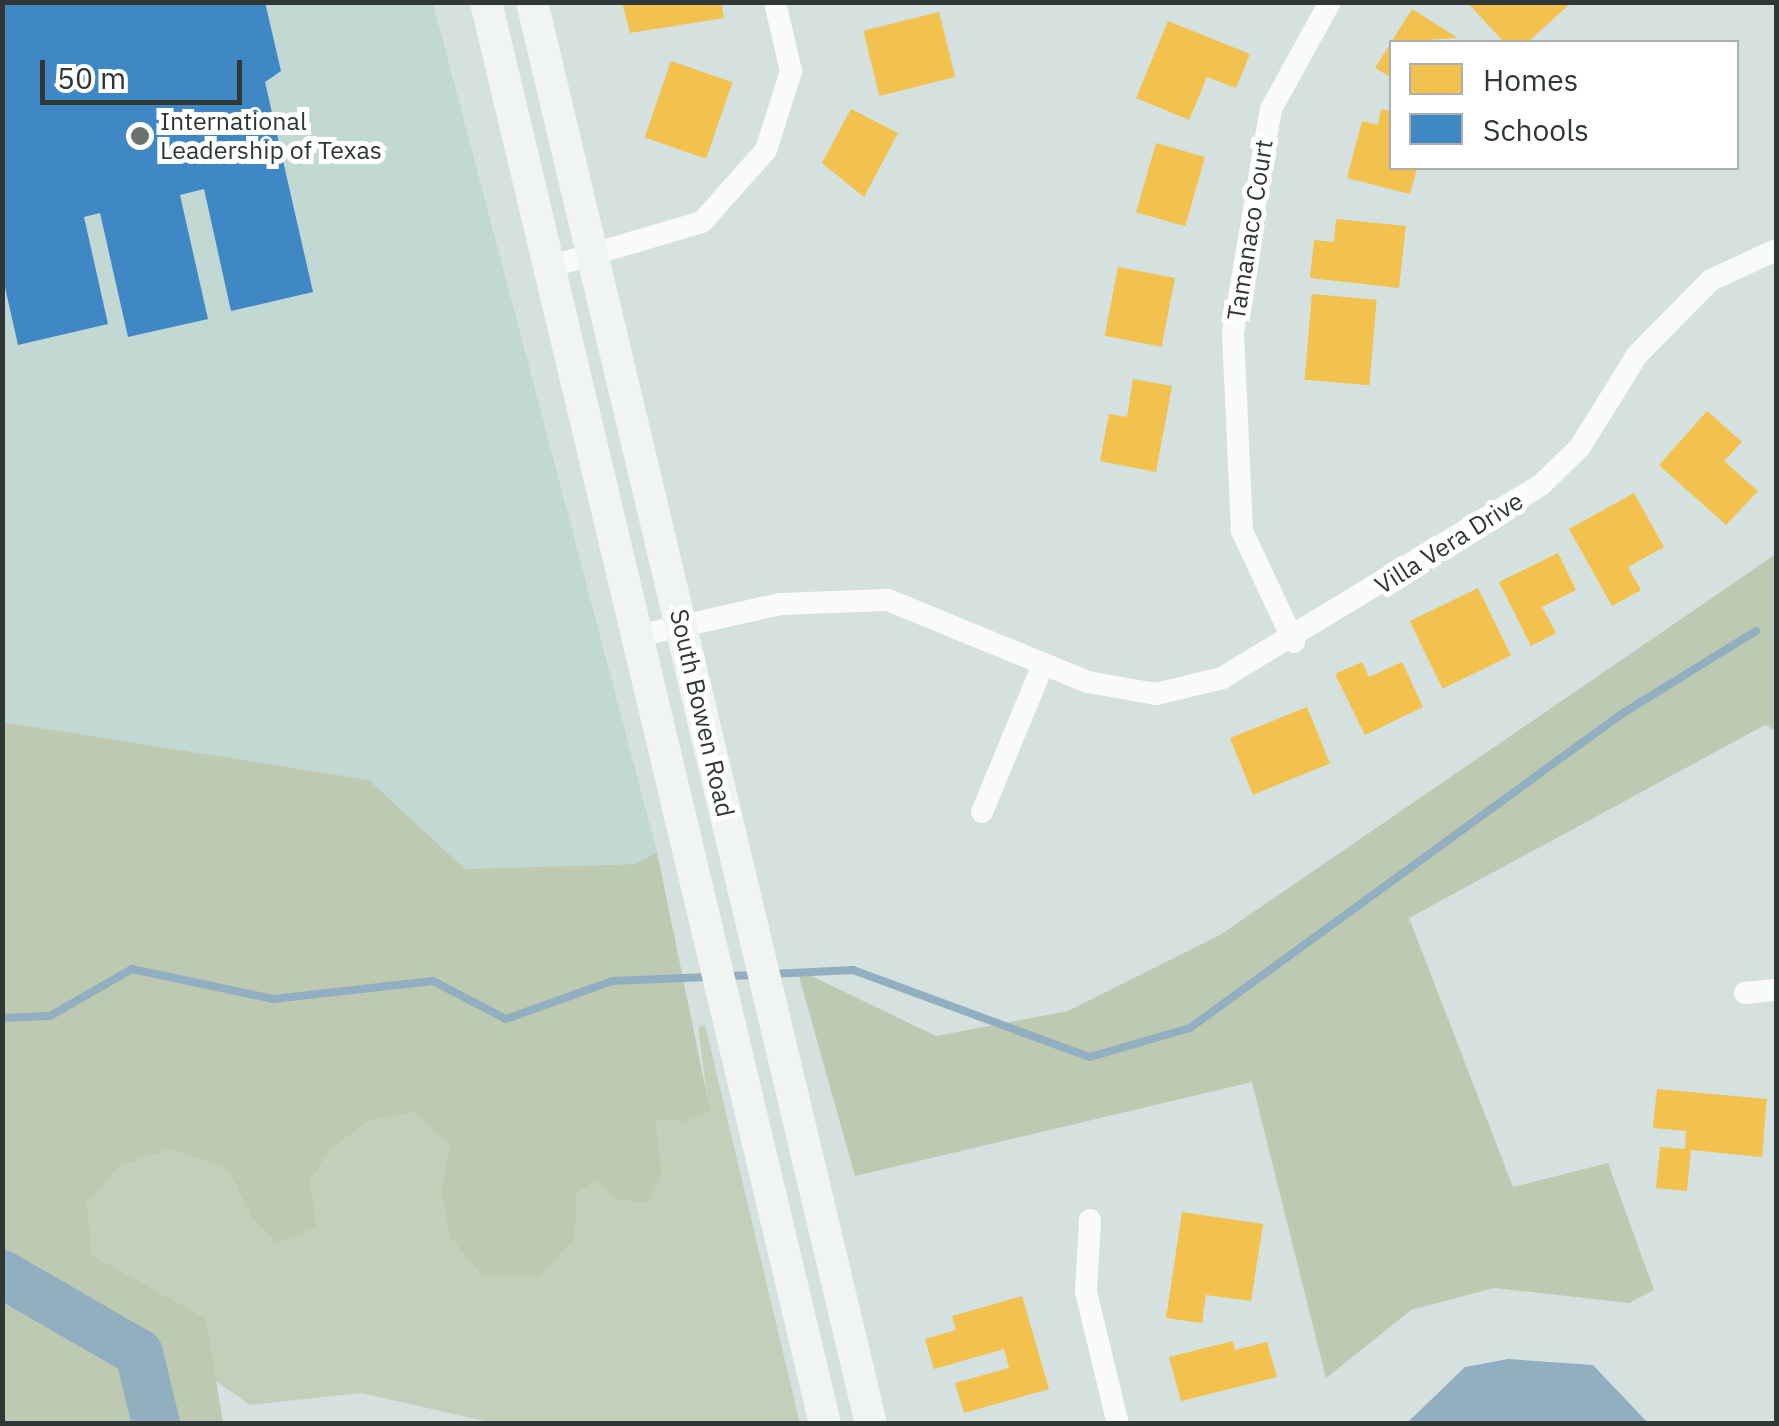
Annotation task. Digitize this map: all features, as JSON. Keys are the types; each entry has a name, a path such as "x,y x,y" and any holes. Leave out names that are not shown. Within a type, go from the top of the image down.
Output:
{"main road":[{"name":"South Bowen Road","path":"486,2 825,1424"},
{"name":"South Bowen Road","path":"532,2 742,880 782,1063 872,1424"}],"street":[{"path":"549,267 702,222 766,150 790,72 774,2"},
{"name":"Tamanaco Court","path":"1294,642 1242,531 1234,334 1271,109 1330,2"},
{"name":"Villa Vera Drive","path":"637,636 780,604 888,600 1043,665 1156,694 1222,678 1294,642 1540,485 1580,447 1638,355 1711,280 1776,250"},
{"path":"982,812 1043,665"},
{"path":"1745,993 1776,990"},
{"path":"1090,1220 1086,1292 1118,1424"}],"shaded area":[{"path":"2,3 433,3 657,852 635,864 465,869 369,780 3,722"},
{"path":"1776,554 1776,731 1765,725 1409,918 1513,1187 1608,1163 1654,1290 1629,1303 1494,1288 1411,1310 1326,1378 1252,1082 855,1176 797,969 936,1036 1068,1011 1220,935"},
{"path":"3,722 369,780 465,869 635,864 657,852 710,1110 686,1122 656,1119 662,1174 648,1202 617,1200 596,1180 576,1193 575,1237 540,1276 482,1276 450,1237 441,1191 449,1145 414,1112 369,1121 330,1150 310,1182 316,1228 277,1243 250,1215 228,1170 171,1149 120,1166 87,1204 92,1255 206,1318 223,1423 3,1423"},
{"path":"705,1025 800,1424 494,1423 361,1393 250,1405 213,1379 206,1318 92,1255 87,1204 120,1166 171,1149 228,1170 250,1215 310,1182 330,1150 369,1121 414,1112 449,1145 441,1191 450,1237 482,1276 575,1237 575,1193 596,1179 662,1174 656,1118 686,1122 709,1110 698,1027"}],"water":[{"path":"1508,1359 1593,1365 1648,1423 1407,1423 1465,1367"}],"building: Homes":[{"path":"622,2 721,2 724,18 630,33"},
{"path":"1467,2 1572,2 1530,40 1502,40"},
{"path":"1412,9 1458,38 1425,40 1393,40"},
{"path":"939,12 955,77 880,96 863,31"},
{"path":"1168,21 1250,54 1236,88 1207,77 1189,120 1136,98"},
{"path":"1389,46 1389,76 1375,68"},
{"path":"671,61 732,82 706,159 645,138"},
{"path":"851,109 898,133 864,197 822,163"},
{"path":"1381,109 1389,110 1389,170 1416,170 1410,194 1347,178 1362,121 1378,125"},
{"path":"1156,143 1205,157 1185,226 1136,212"},
{"path":"1336,219 1406,226 1399,288 1310,278 1314,240 1334,242"},
{"path":"1118,267 1175,278 1162,347 1105,336"},
{"path":"1312,294 1377,300 1369,385 1305,380"},
{"path":"1133,379 1172,386 1156,472 1100,461 1109,414 1127,417"},
{"path":"1707,411 1742,442 1724,461 1758,491 1726,525 1659,465"},
{"path":"1634,493 1664,547 1628,567 1641,590 1612,606 1569,529"},
{"path":"1558,553 1576,590 1542,607 1556,633 1531,646 1499,582"},
{"path":"1478,588 1511,655 1443,689 1410,621"},
{"path":"1362,662 1369,677 1402,662 1423,707 1365,735 1335,674"},
{"path":"1307,707 1330,764 1253,795 1230,738"},
{"path":"1657,1089 1767,1099 1762,1157 1691,1150 1687,1191 1656,1188 1660,1147 1685,1149 1686,1131 1653,1128"},
{"path":"1182,1212 1263,1224 1251,1301 1206,1295 1202,1323 1166,1318"},
{"path":"1022,1296 1049,1389 964,1413 955,1383 1009,1368 1004,1349 934,1369 925,1339 956,1330 952,1316"},
{"path":"1233,1341 1235,1350 1267,1342 1277,1377 1181,1401 1169,1357"}],"building: Schools":[{"name":"International Leadership of Texas","path":"2,2 265,2 281,71 265,82 313,292 231,311 204,189 180,195 208,319 128,337 100,213 84,217 108,324 18,345 2,274"}],"waterway":[{"path":"771,974 853,970 1090,1057 1190,1028 1620,715 1756,631"},
{"path":"2,1018 50,1016 132,969 273,999 433,981 506,1019 612,981 708,977"},
{"path":"727,976 757,975"},
{"path":"2,1274 139,1353 156,1424"}],"place":[{"name":"International Leadership of Texas","path":"140,136"}]}
